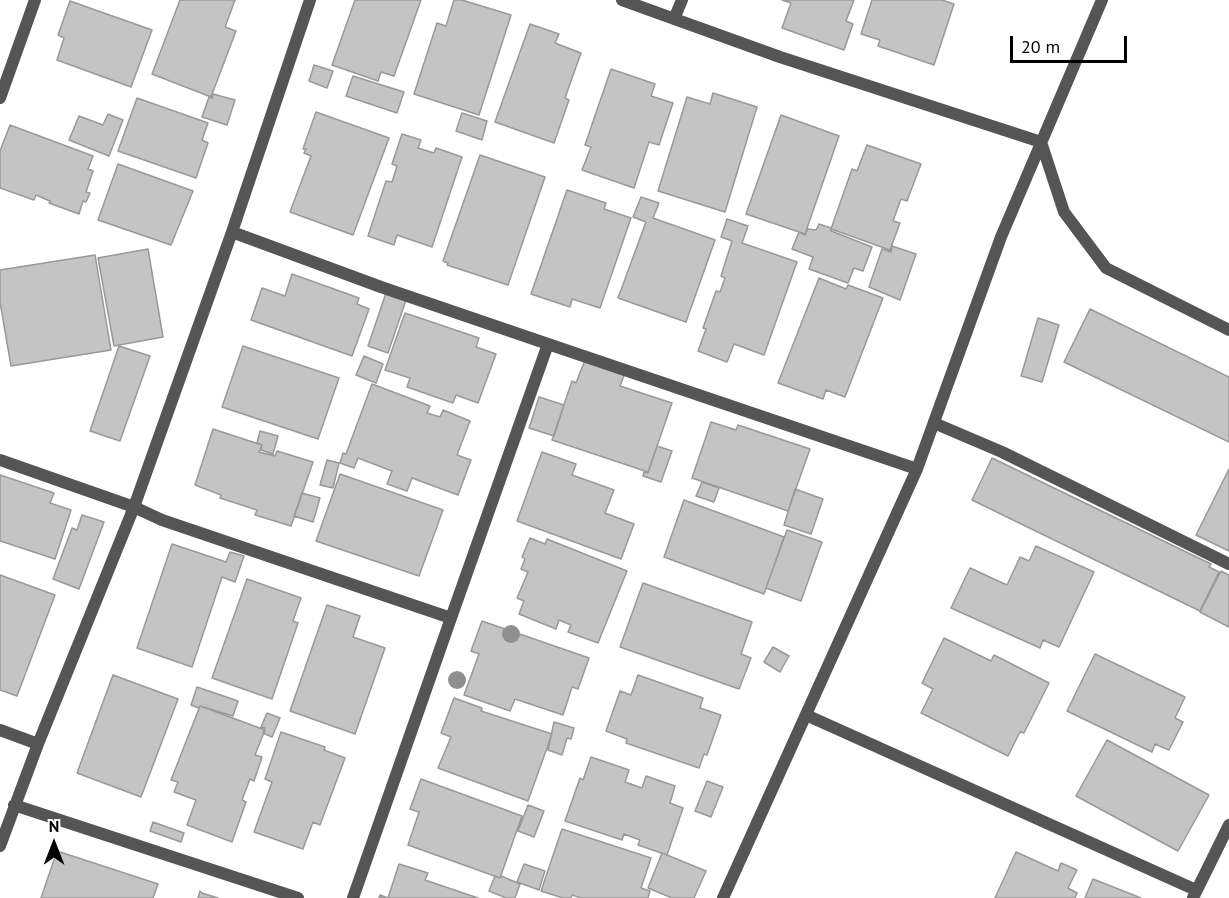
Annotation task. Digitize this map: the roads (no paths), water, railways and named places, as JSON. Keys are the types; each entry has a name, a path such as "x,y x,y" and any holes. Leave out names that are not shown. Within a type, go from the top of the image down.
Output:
{"street":[{"path":"0,98 35,0"},
{"path":"0,846 38,744 134,507 232,232 309,0"},
{"path":"622,0 780,57 1041,142"},
{"path":"674,19 682,0"},
{"path":"723,898 917,469 1001,237 1102,0"},
{"path":"1041,142 1064,212 1106,268 1229,330"},
{"path":"232,232 381,287 917,469"},
{"path":"352,898 548,344"},
{"path":"934,423 1002,452 1229,564"},
{"path":"0,460 134,507 162,520 451,618"},
{"path":"806,715 1195,894 1229,825"},
{"path":"0,730 38,744"},
{"path":"14,805 298,898"}]}
